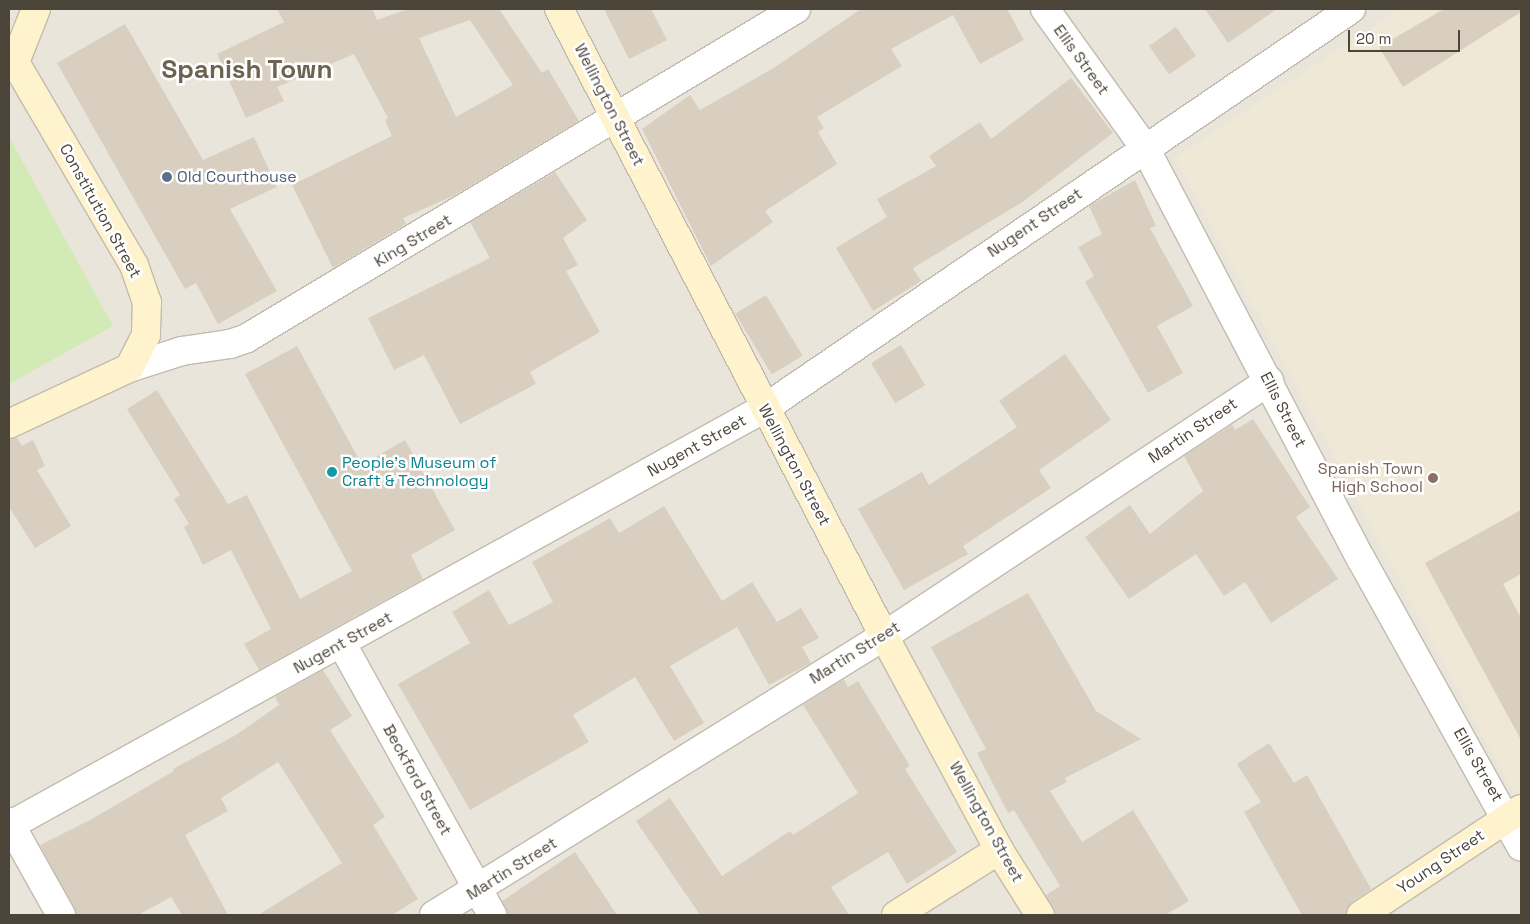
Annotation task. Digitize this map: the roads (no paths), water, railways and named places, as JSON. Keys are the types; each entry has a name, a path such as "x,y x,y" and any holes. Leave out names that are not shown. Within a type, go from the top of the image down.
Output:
{"street":[{"name":"Constitution Street","path":"36,9 12,57 134,265 147,302 146,335 129,368"},
{"name":"Wellington Street","path":"559,9 884,636 999,850 1040,915"},
{"name":"King Street","path":"9,424 129,368 182,350 230,344 247,338 616,119 796,9"},
{"name":"Ellis Street","path":"1045,9 1145,148 1361,559 1514,813 1521,847"},
{"name":"Nugent Street","path":"9,824 342,644 765,408 1350,9"},
{"name":"Martin Street","path":"434,915 478,890 884,636 1269,381"},
{"name":"Beckford Street","path":"342,644 492,915"},
{"name":"Young Street","path":"1361,915 1514,813"},
{"path":"9,824 61,915"},
{"path":"896,915 999,850"}],"place":[{"name":"Old Courthouse","path":"167,177"},
{"name":"People's Museum of Craft & Technology","path":"332,472"},
{"name":"Spanish Town High School","path":"1433,478"}],"district":[{"name":"Spanish Town","path":"247,70"}]}
